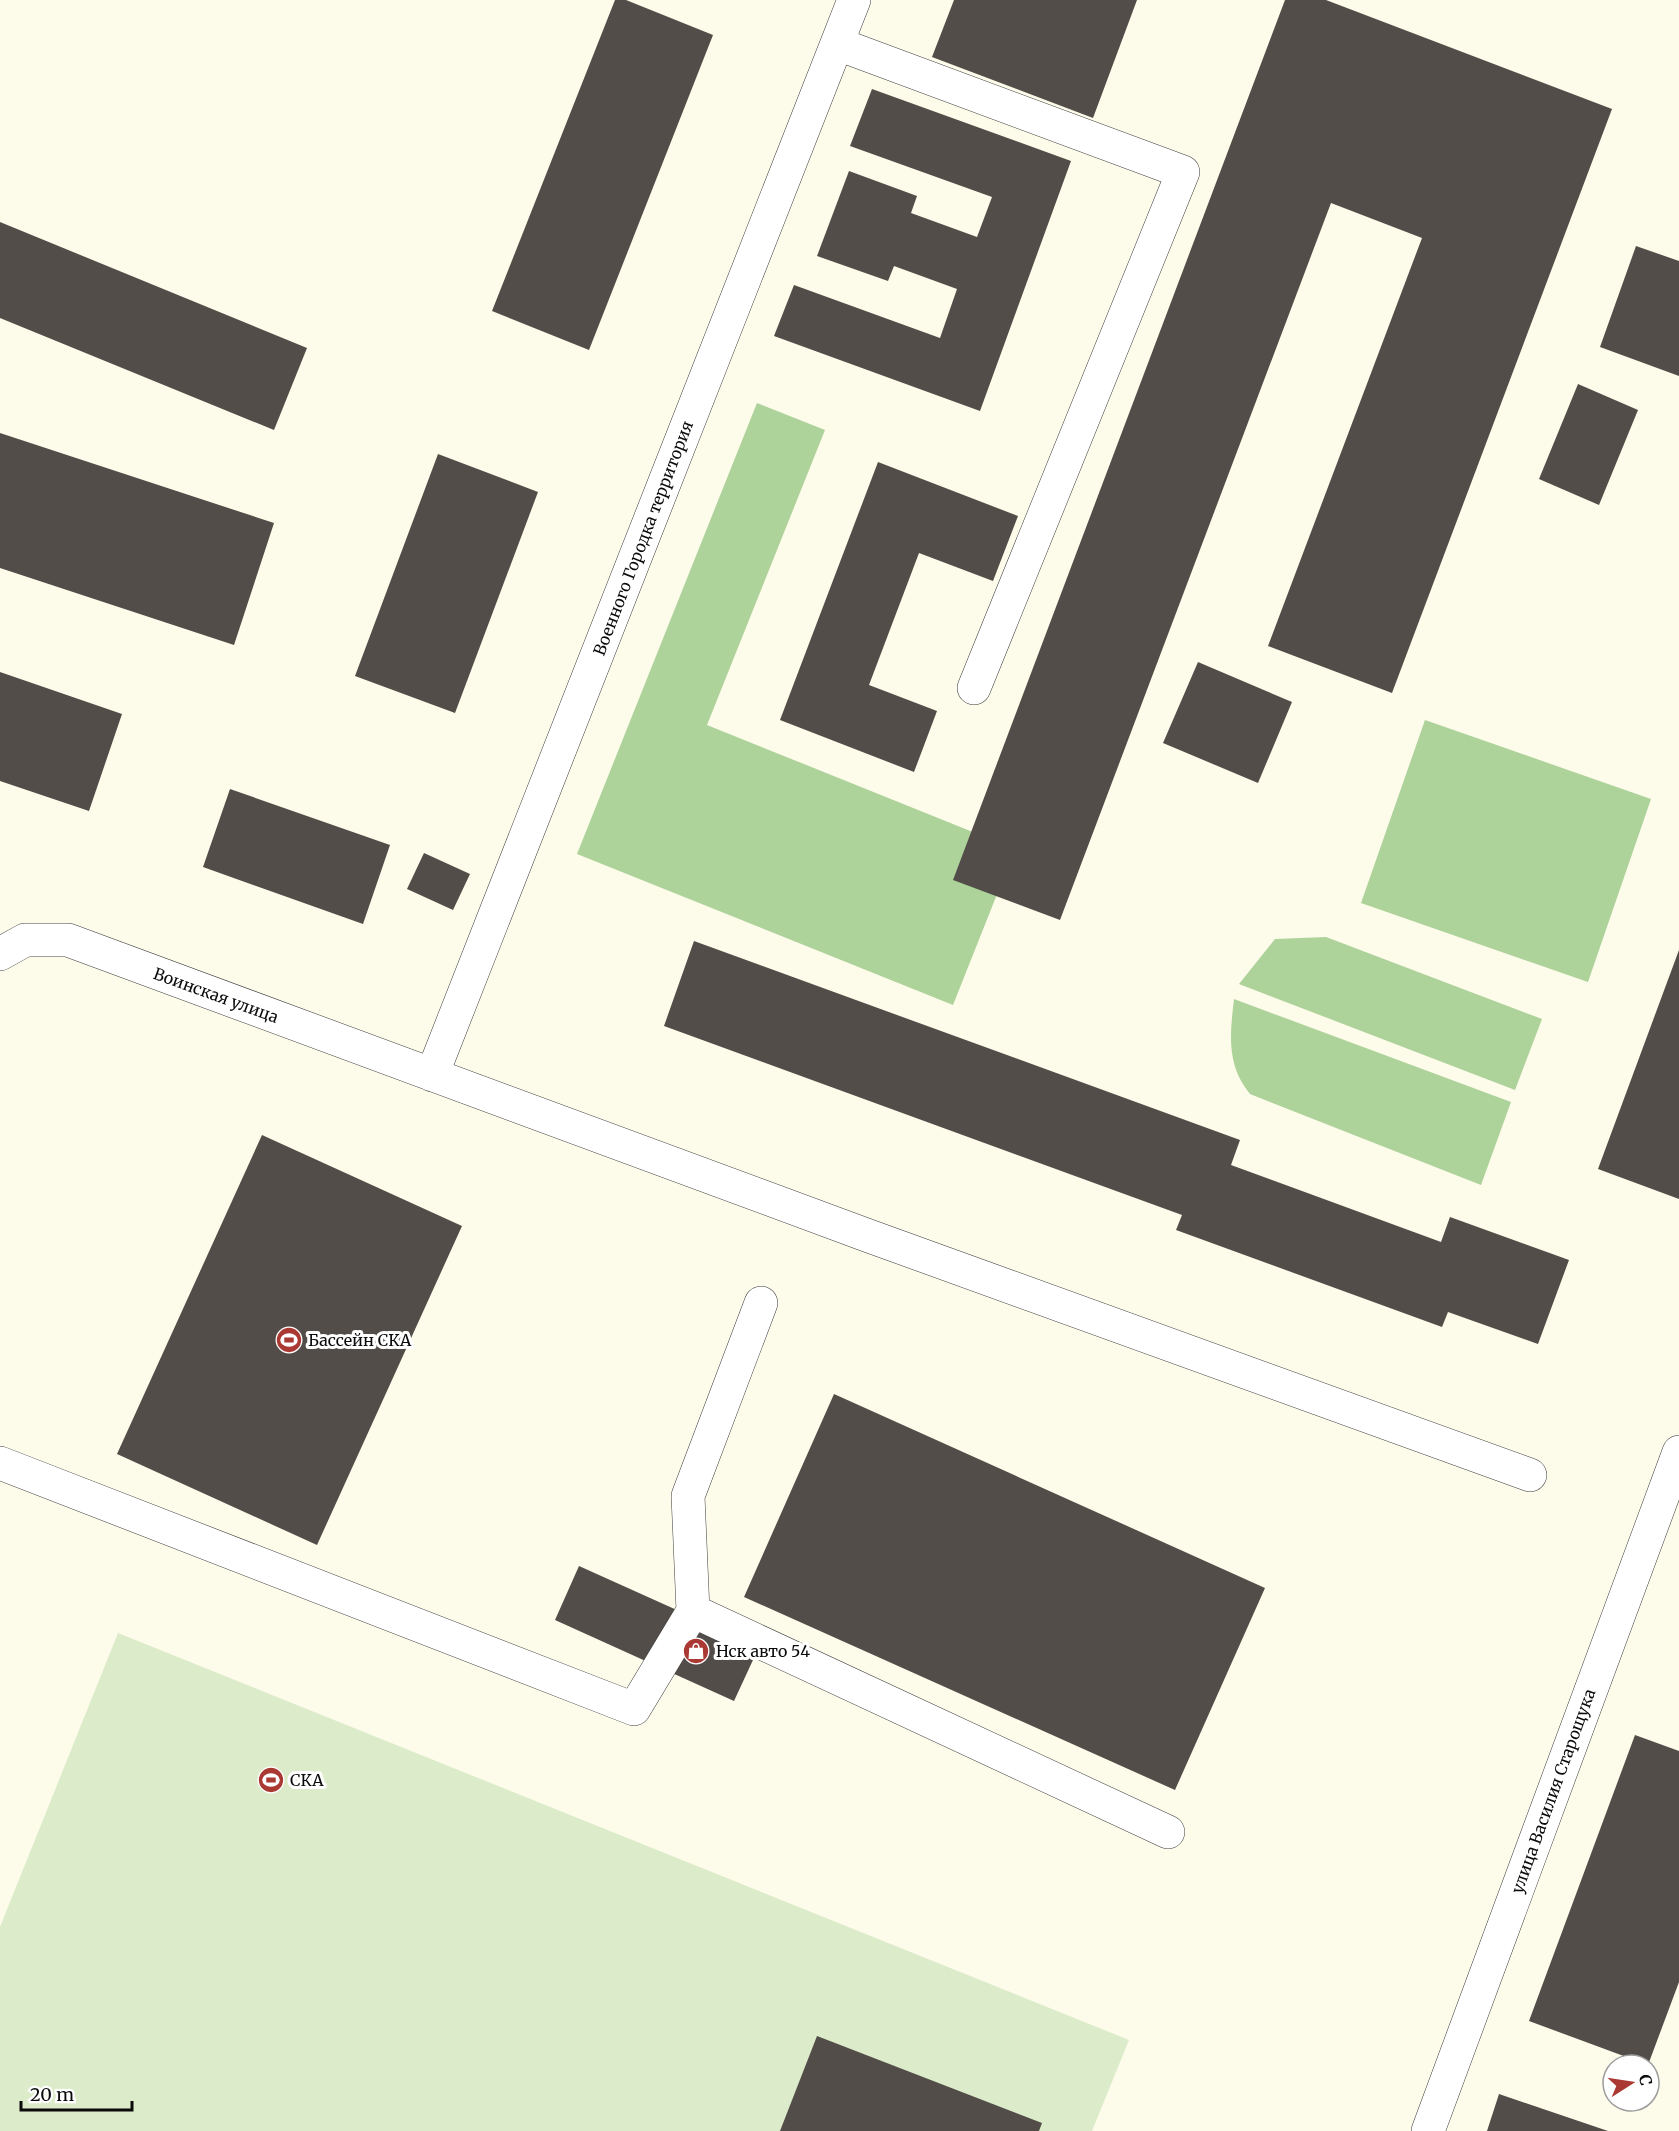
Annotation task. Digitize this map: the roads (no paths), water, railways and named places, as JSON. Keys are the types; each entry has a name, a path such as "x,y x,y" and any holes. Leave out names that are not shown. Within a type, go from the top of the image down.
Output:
{"street":[{"name":"Военного Городка территория","path":"432,1075 854,0"},
{"path":"838,44 1183,172 974,688"},
{"name":"Воинская улица","path":"0,954 25,940 68,940 1530,1475"},
{"path":"0,1463 634,1708 693,1611 688,1496 761,1303"},
{"name":"улица Василия Старощука","path":"1428,2131 1679,1452"},
{"path":"693,1611 1168,1832"}],"place":[{"name":"Бассейн СКА","path":"289,1340"},
{"name":"Нск авто 54","path":"696,1651"},
{"name":"СКА","path":"271,1780"}]}
